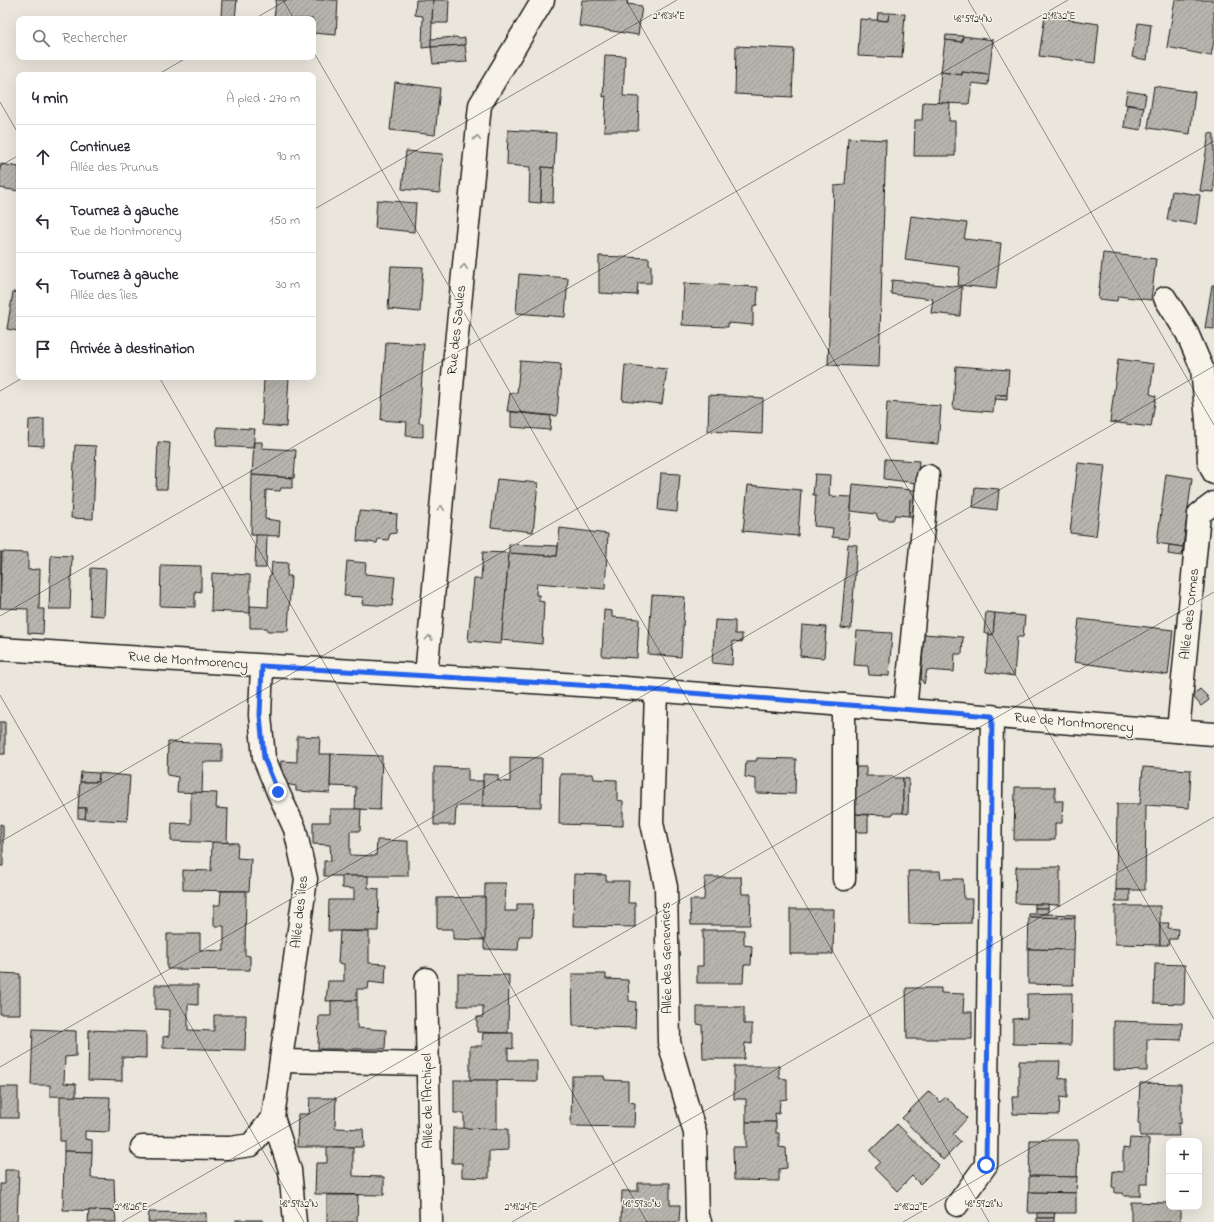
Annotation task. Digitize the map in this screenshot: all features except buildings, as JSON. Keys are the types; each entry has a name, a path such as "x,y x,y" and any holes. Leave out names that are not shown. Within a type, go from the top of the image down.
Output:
{"street":[{"name":"Rue des Saules","path":"426,676 455,354 480,105 543,0"},
{"path":"1164,298 1187,333 1202,368 1208,420 1209,462 1214,473"},
{"path":"905,710 928,476"},
{"name":"Allée des Ormes","path":"1178,731 1199,514 1214,503"},
{"name":"Rue de Montmorency","path":"0,649 612,687 1214,734"},
{"name":"Allée des Îles","path":"262,666 260,715 264,758 295,829 306,879 298,928 282,1061 273,1117 290,1170 294,1222"},
{"name":"Allée des Genevriers","path":"656,691 652,822 666,887 669,1042 695,1133 698,1219 700,1222"},
{"path":"844,705 844,879"},
{"path":"957,1205 986,1165 992,716"},
{"name":"Allée de l'Archipel","path":"426,979 431,1222"},
{"path":"282,1061 428,1064"},
{"name":"Allée des Îles","path":"142,1148 230,1148 251,1145 273,1117"}],"route":[{"path":"278,792 264,758 260,715 262,666 612,687 992,716 986,1165"}]}
